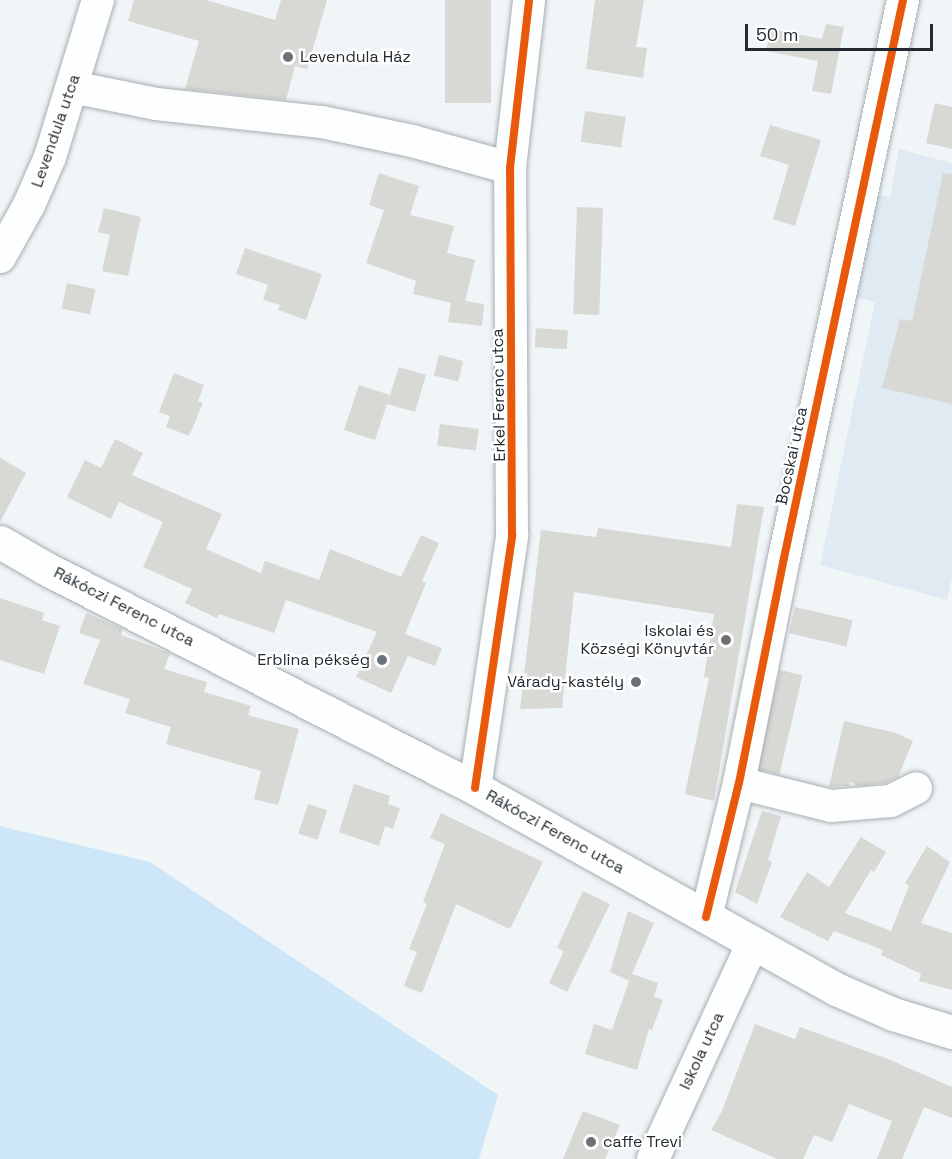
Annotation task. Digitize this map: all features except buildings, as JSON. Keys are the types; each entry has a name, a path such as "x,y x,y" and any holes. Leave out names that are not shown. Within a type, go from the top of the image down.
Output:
{"main road":[{"name":"Rákóczi Ferenc utca","path":"0,542 45,568 475,788 836,989 893,1014 952,1032"}],"street":[{"name":"Levendula utca","path":"0,257 29,205 50,157 98,0"},
{"name":"Erkel Ferenc utca","path":"475,788 512,536 510,168 529,0"},
{"name":"Bocskai utca","path":"706,918 740,783 784,558 903,0"},
{"path":"72,87 156,104 322,122 412,141 510,168"},
{"path":"740,783 831,806 891,801 916,788"},
{"name":"Iskola utca","path":"653,1159 753,943"}],"shaded area":[{"path":"899,149 952,163 952,577 947,600 820,565 875,302 850,296 872,194 890,197"},
{"path":"0,826 150,862 498,1095 479,1159 0,1159"}],"cycle path":[{"path":"475,788 512,536 510,168 529,0"},
{"path":"706,917 739,783 784,558 903,0"}],"place":[{"name":"Levendula Ház","path":"288,57"},
{"name":"Iskolai és Községi Könyvtár","path":"726,640"},
{"name":"Erblina pékség","path":"382,660"},
{"name":"Várady-kastély","path":"636,682"},
{"name":"caffe Trevi","path":"591,1142"}]}
